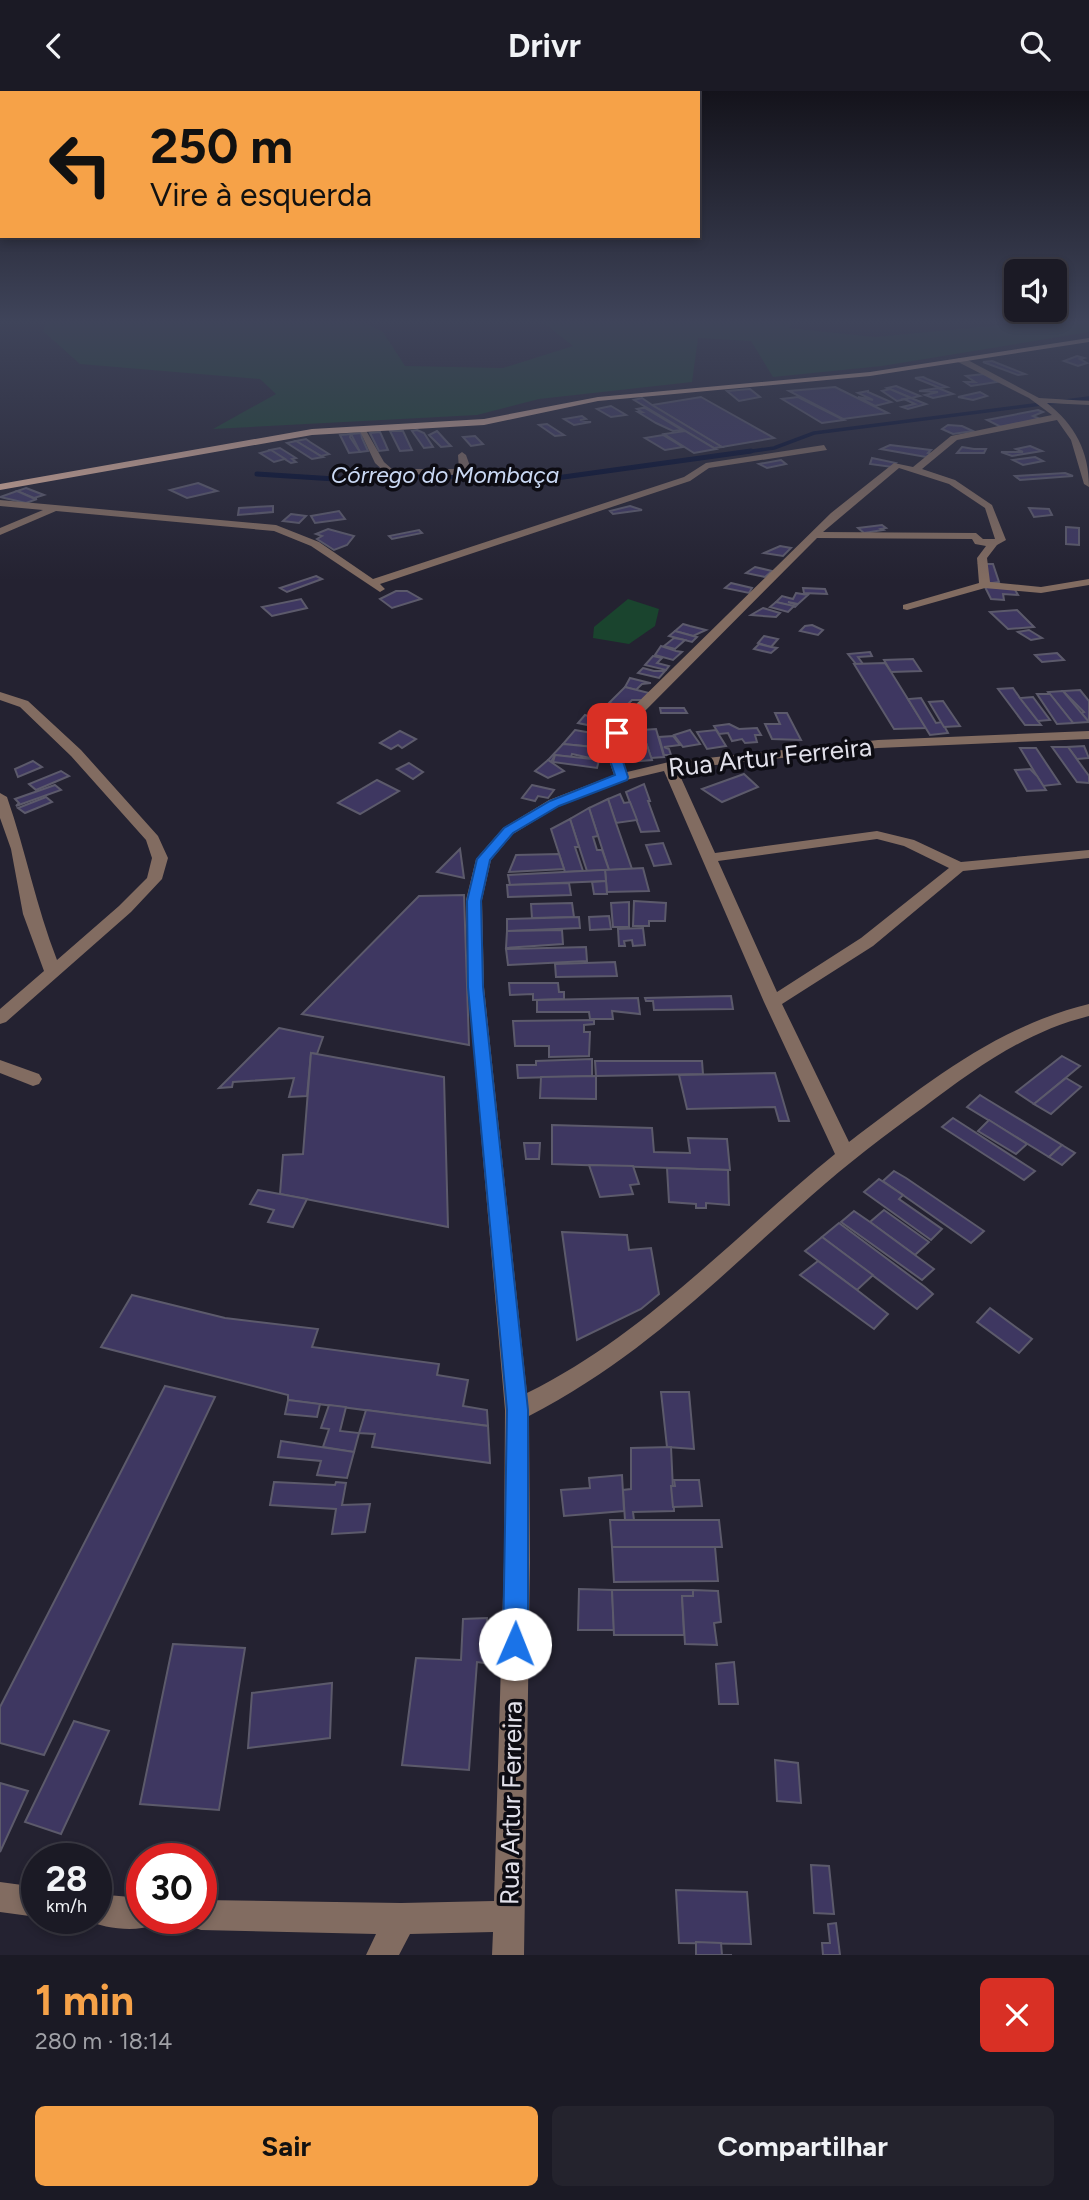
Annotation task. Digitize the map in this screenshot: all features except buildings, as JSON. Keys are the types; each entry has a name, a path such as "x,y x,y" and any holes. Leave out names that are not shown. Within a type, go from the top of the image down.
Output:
{"main road":[{"path":"0,487 132,466 295,435 484,422 560,407"}],"street":[{"path":"1044,407 1068,428 1079,449 1089,484"},
{"path":"915,470 954,438 1057,417"},
{"path":"361,429 380,463 390,473 461,472 466,468 462,455"},
{"path":"0,503 243,523 293,533 316,544 377,586 687,479 706,466 824,448"},
{"path":"622,777 611,746 617,733 813,535 897,465 952,482 989,507 1000,540 993,543 979,542 976,536 950,535 813,535"},
{"path":"0,532 57,507"},
{"path":"985,585 982,558 993,543"},
{"path":"907,607 985,585 1041,590 1089,582"},
{"path":"0,696 24,704 76,753 153,839 160,858 154,880 0,1018"},
{"name":"Rua Artur Ferreira","path":"508,1955 517,1562 517,1410 476,987 474,901 484,859 508,831 554,803 622,777 669,766 878,744 1089,735"},
{"path":"669,766 773,1002 845,1155"},
{"path":"0,797 18,849 31,914 53,972"},
{"path":"709,858 877,835 909,843 959,867 1089,854"},
{"path":"773,1002 867,942 959,867"},
{"path":"517,1410 555,1394 677,1308 845,1155 1009,1037 1037,1024 1089,1010"},
{"path":"0,1066 33,1079"},
{"path":"0,1897 21,1900"},
{"path":"217,1915 401,1919 509,1916"},
{"path":"382,1955 401,1919"}],"green space":[{"path":"253,407 508,407 477,415 213,429"},
{"path":"628,599 659,609 655,626 629,644 593,638 594,627"}],"waterway":[{"name":"Córrego do Mombaça","path":"738,453 774,448 814,433 1018,407"},
{"name":"Córrego do Mombaça","path":"257,474 335,479 455,476 549,479 751,451"}],"route":[{"path":"515,1644 517,1410 476,987 474,901 484,859 508,831 554,803 622,777 614,762 611,746 617,733"}]}
